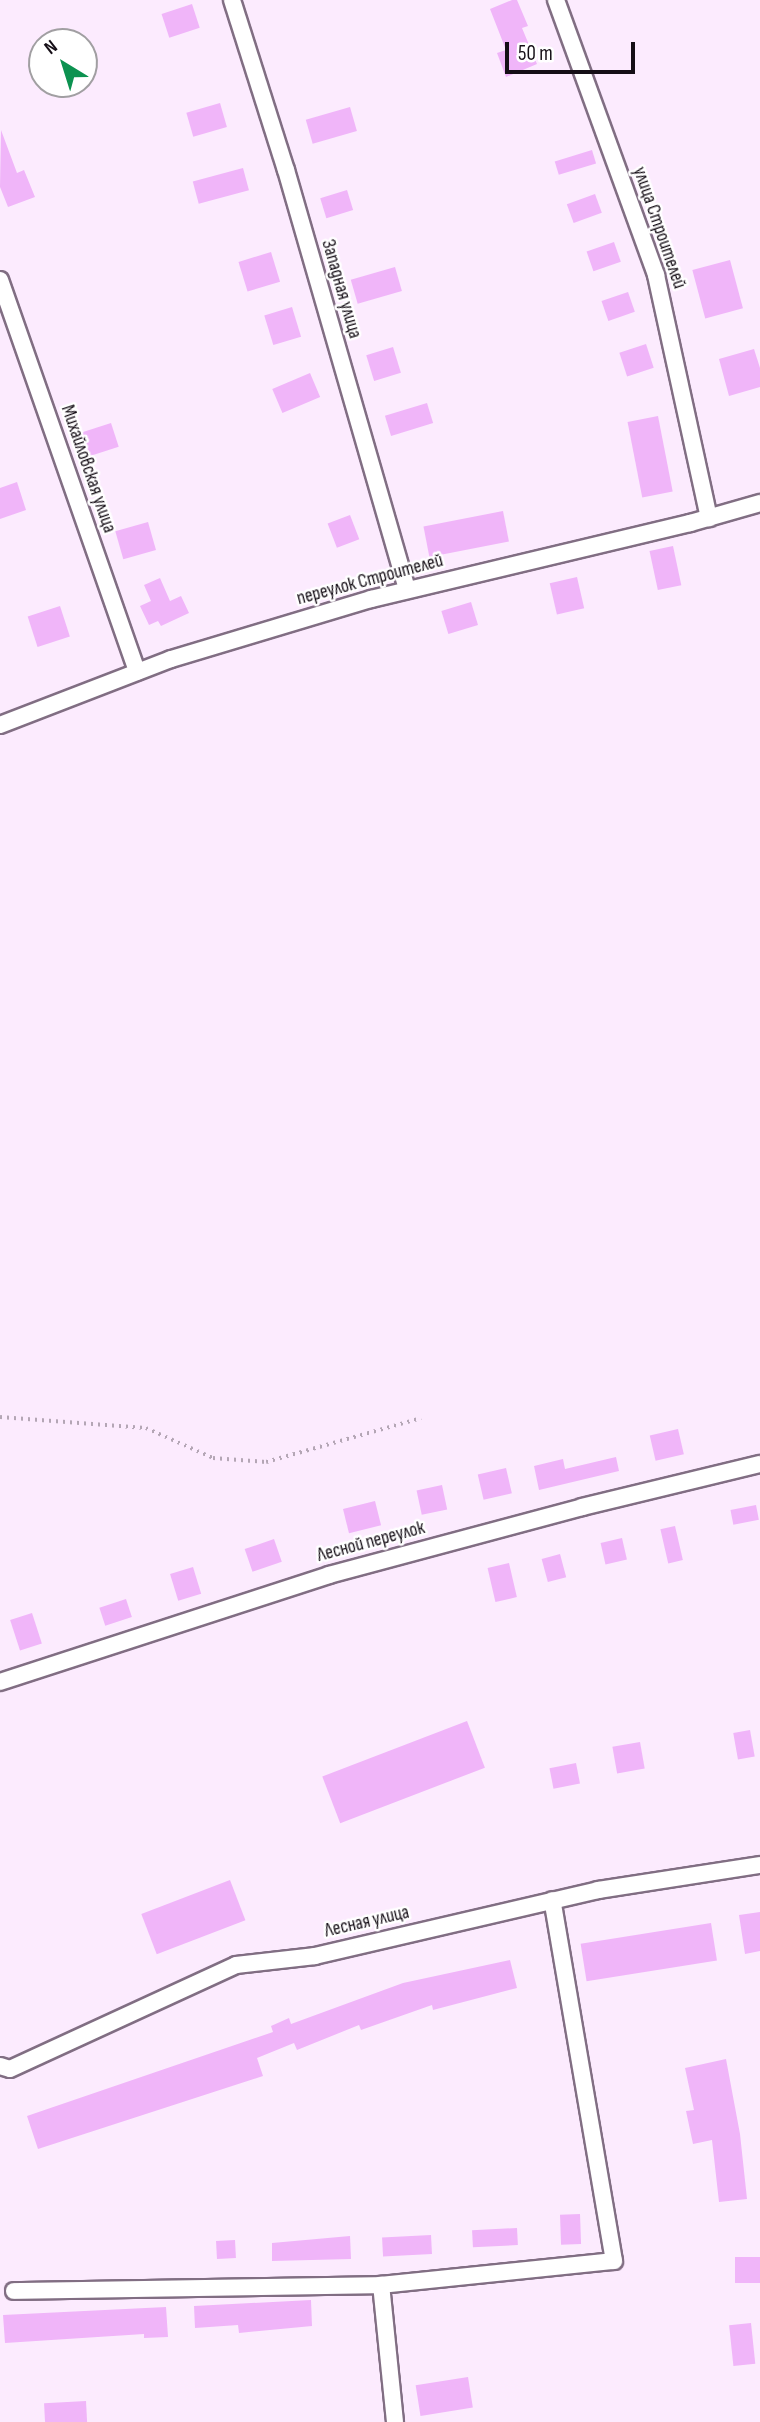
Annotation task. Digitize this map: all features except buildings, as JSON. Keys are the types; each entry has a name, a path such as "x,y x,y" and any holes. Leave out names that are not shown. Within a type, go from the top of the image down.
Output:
{"street":[{"name":"Западная улица","path":"232,0 286,170 407,590"},
{"name":"улица Строителей","path":"556,0 656,275 709,518"},
{"name":"Михайловская улица","path":"0,280 137,672"},
{"name":"переулок Строителей","path":"0,725 171,659 407,590 709,518 760,503"},
{"name":"Лесной переулок","path":"0,1682 329,1575 582,1507 760,1464"},
{"name":"Лесная улица","path":"0,2066 10,2069 236,1965 315,1956 598,1890 760,1865"},
{"path":"14,2291 381,2285 614,2261 552,1900"},
{"path":"381,2285 395,2422"}],"path":[{"path":"0,1417 146,1428 213,1458 265,1462 421,1418"}]}
